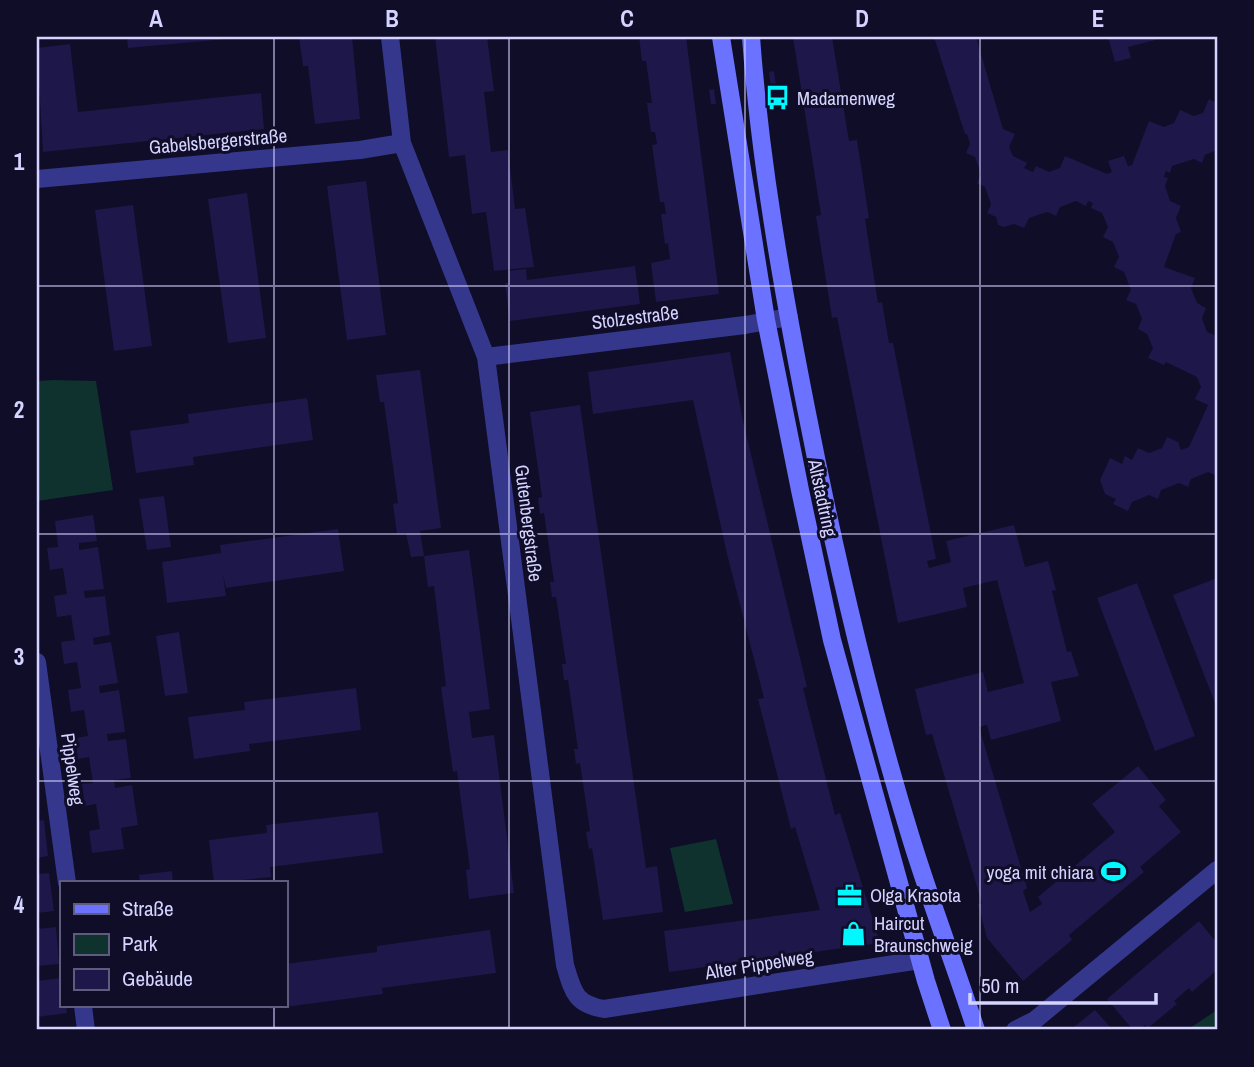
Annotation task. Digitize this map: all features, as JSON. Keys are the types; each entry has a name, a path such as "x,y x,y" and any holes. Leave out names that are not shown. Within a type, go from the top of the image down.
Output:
{"main road":[{"name":"Altstadtring","path":"721,37 766,320 832,640 920,960 942,1030"},
{"name":"Altstadtring","path":"751,37 754,83 789,317 819,474 853,623 909,832 976,1030"}],"street":[{"name":"Gutenbergstraße","path":"390,37 402,143 486,357 565,965 577,996 587,1006 604,1009"},
{"name":"Gabelsbergerstraße","path":"37,179 360,150 402,143"},
{"name":"Stolzestraße","path":"486,357 789,317"},
{"name":"Pippelweg","path":"37,662 67,881"},
{"path":"1015,1030 1035,1020 1217,870"},
{"name":"Alter Pippelweg","path":"604,1009 920,960"},
{"path":"83,1007 86,1030"}],"green space":[{"path":"37,381 96,381 113,490 37,501"},
{"path":"716,839 733,904 685,912 670,848"},
{"path":"1217,1010 1217,1030 1187,1030"}],"building":[{"path":"127,37 227,37 227,39 128,48"},
{"path":"299,37 352,37 360,119 315,124 308,66 303,66"},
{"path":"435,37 487,37 494,91 484,92 491,152 508,150 515,209 525,208 534,267 494,271 486,212 472,214 465,155 449,157"},
{"path":"639,37 686,37 719,294 656,302 651,263 670,259 661,214 666,214 664,202 660,202 652,145 657,144 655,132 651,132 647,103 652,103 646,61 642,61"},
{"path":"793,37 832,37 849,141 857,140 869,218 865,219 878,303 882,302 889,343 893,343 936,559 927,561 929,568 951,562 946,541 1014,525 1025,567 1048,561 1056,590 1052,591 1067,652 1071,651 1079,676 1051,682 1061,721 991,740 987,725 979,727 1027,888 1023,891 1030,912 1042,904 1038,897 1115,832 1092,804 1138,766 1166,800 1159,806 1181,832 1140,867 1144,872 1069,935 1072,940 1023,981 987,938 978,904 982,904 932,734 926,735 915,689 983,672 988,692 1024,683 997,580 963,588 967,607 898,623 837,317 832,318 816,216 821,215"},
{"path":"934,37 976,37 1003,129 1015,134 1009,147 1013,156 1027,163 1024,168 1033,172 1036,166 1049,172 1060,168 1065,156 1107,174 1112,172 1108,161 1124,156 1128,166 1132,165 1149,121 1164,127 1174,123 1180,110 1194,116 1203,113 1209,99 1217,103 1217,150 1205,155 1202,163 1194,159 1172,166 1170,173 1166,171 1164,177 1168,178 1165,186 1170,201 1181,206 1176,218 1181,232 1176,234 1164,267 1195,278 1191,288 1197,303 1206,308 1202,318 1207,332 1217,336 1217,476 1208,472 1191,479 1188,487 1179,483 1161,490 1158,499 1149,495 1132,502 1128,511 1113,504 1116,499 1105,494 1100,480 1110,458 1122,464 1125,456 1132,460 1138,448 1149,453 1162,448 1167,437 1178,442 1181,450 1189,447 1208,405 1195,399 1201,387 1197,377 1166,362 1164,365 1148,358 1153,348 1147,334 1138,329 1142,319 1136,304 1126,300 1131,290 1124,272 1114,267 1119,257 1113,242 1103,237 1108,227 1102,213 1091,208 1093,203 1088,201 1086,206 1076,201 1060,207 1056,216 1047,212 1029,218 1024,228 1014,224 1004,227 998,225 996,217 987,213 991,204 985,187 977,183 981,174 975,157 966,153 970,144"},
{"path":"1108,37 1163,38 1128,47 1131,58 1115,62"},
{"path":"70,44 78,112 261,93 264,129 43,152 37,48"},
{"path":"774,71 776,87 771,88 769,72"},
{"path":"714,89 716,104 711,104 709,90"},
{"path":"366,181 386,335 347,340 327,186"},
{"path":"247,193 266,338 228,343 208,199"},
{"path":"133,205 152,346 114,351 95,210"},
{"path":"635,266 640,304 510,321 505,283 509,283 508,271 526,269 527,280"},
{"path":"730,352 743,421 807,687 803,688 835,815 840,813 880,943 669,972 664,931 820,910 795,827 791,829 758,699 764,698 727,554 693,400 593,414 588,372"},
{"path":"420,370 441,528 420,531 424,556 411,557 406,533 397,534 393,504 398,503 384,402 380,402 376,375"},
{"path":"307,398 313,440 193,457 194,465 136,473 130,431 189,423 188,414"},
{"path":"580,405 646,868 657,866 663,912 603,920 592,848 589,849 586,832 590,831 580,763 576,764 574,749 578,749 568,680 564,680 562,664 566,664 556,597 552,597 550,582 554,582 544,513 540,514 538,498 542,497 530,412"},
{"path":"164,496 171,547 147,550 139,499"},
{"path":"93,515 97,541 79,543 79,550 98,547 104,589 84,591 85,598 105,596 110,635 93,638 94,645 111,642 118,683 99,686 100,693 119,690 125,732 107,734 108,741 126,739 131,778 114,780 115,788 132,785 138,825 121,828 124,849 92,853 89,831 100,829 96,804 85,806 82,784 93,783 89,757 78,759 75,738 88,736 84,710 71,712 68,690 81,688 77,662 64,664 61,642 75,640 71,615 57,617 54,596 67,594 63,568 50,570 47,548 58,547 55,521"},
{"path":"338,529 344,571 226,588 223,575 226,596 167,603 162,562 221,553 220,545"},
{"path":"469,550 490,709 469,712 472,738 494,735 514,893 469,899 466,870 470,869 457,771 453,772 441,687 446,686 434,586 428,587 424,556"},
{"path":"1217,578 1217,708 1173,595"},
{"path":"1137,583 1195,736 1155,751 1097,598"},
{"path":"179,632 188,693 165,696 156,636"},
{"path":"356,688 361,730 249,744 250,751 194,759 188,717 245,710 244,702"},
{"path":"378,812 383,853 270,867 271,877 214,881 209,840 267,833 266,825"},
{"path":"44,820 48,856 37,858 37,821"},
{"path":"172,871 173,881 140,881 139,875"},
{"path":"49,873 54,911 37,913 37,874"},
{"path":"1199,921 1217,943 1217,970 1192,992 1189,988 1174,1001 1177,1004 1148,1028 1145,1025 1139,1030 1133,1030 1107,999"},
{"path":"56,927 59,964 37,966 37,929"},
{"path":"490,930 496,973 382,988 383,994 287,1007 287,964 377,952 377,946"},
{"path":"60,978 60,1007 66,1007 67,1013 37,1017 37,981"},
{"path":"1095,1010 1113,1030 1070,1030"}],"place":[{"name":"Madamenweg","path":"777,98"},
{"name":"yoga mit chiara","path":"1114,872"},
{"name":"Olga Krasota","path":"850,895"},
{"name":"Haircut Braunschweig","path":"854,934"}]}
